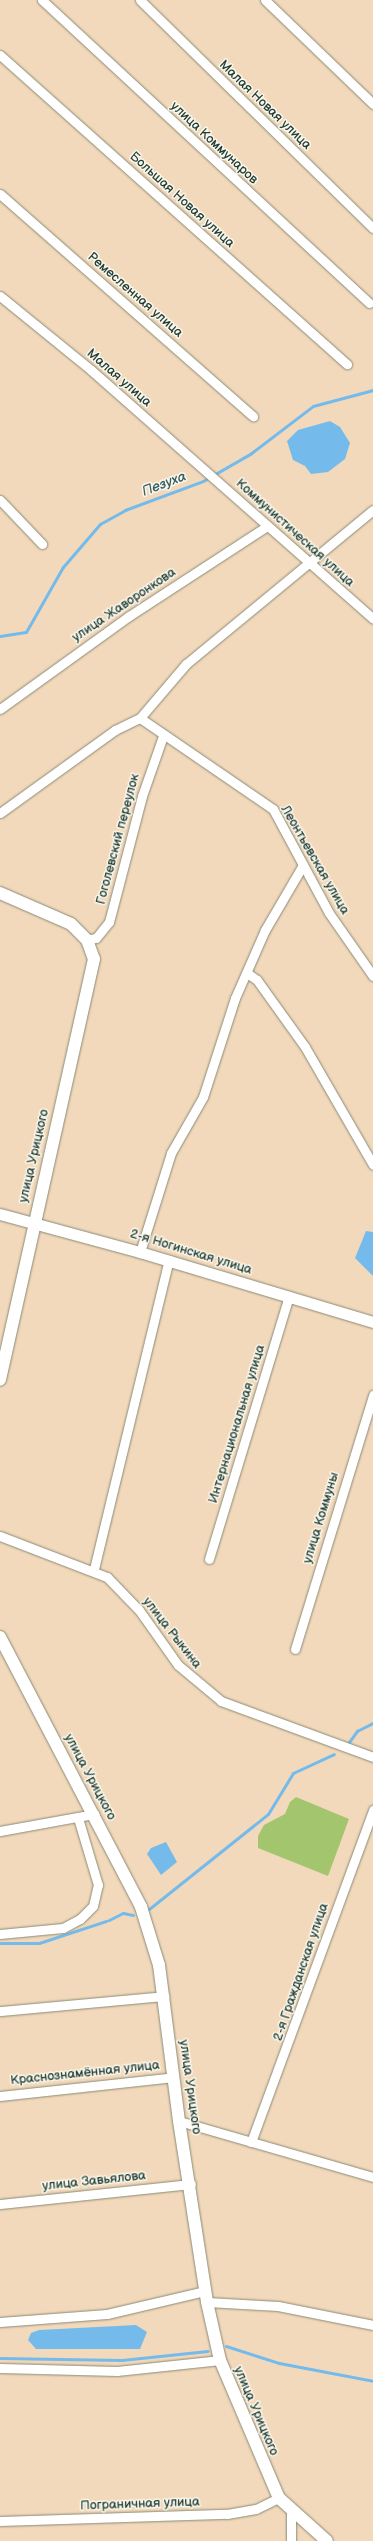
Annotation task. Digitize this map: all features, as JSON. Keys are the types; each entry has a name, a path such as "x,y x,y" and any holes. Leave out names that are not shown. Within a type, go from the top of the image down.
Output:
{"main road":[{"path":"0,893 71,924 87,940"},
{"name":"улица Урицкого","path":"0,1380 33,1221 92,975 94,959 87,940"},
{"name":"улица Урицкого","path":"0,1637 94,1814 141,1907 159,1965 179,2121 191,2184 206,2297 220,2360 228,2384 279,2498 291,2512 327,2541"}],"street":[{"name":"улица Коммунаров","path":"42,0 369,303"},
{"name":"Малая Новая улица","path":"140,0 373,228"},
{"path":"265,0 373,104"},
{"name":"Большая Новая улица","path":"0,56 346,364"},
{"name":"Ремесленная улица","path":"0,194 253,416"},
{"name":"Малая улица","path":"0,296 219,483"},
{"name":"Коммунистическая улица","path":"219,483 373,619"},
{"path":"0,500 42,544"},
{"path":"0,813 115,730 140,718 186,664 373,510"},
{"name":"улица Жаворонкова","path":"0,709 129,616 267,526"},
{"name":"Леонтьевская улица","path":"140,718 163,736 273,809 329,913 373,976"},
{"name":"Гоголевский переулок","path":"87,940 96,938 109,922 142,796 163,736"},
{"path":"140,1252 171,1153 202,1097 247,973 272,918 302,865"},
{"path":"247,973 257,980 305,1047 373,1165"},
{"name":"2-я Ногинская улица","path":"0,1214 33,1221 169,1260 373,1322"},
{"path":"94,1569 169,1260"},
{"name":"Интернациональная улица","path":"209,1559 289,1296"},
{"name":"улица Коммуны","path":"294,1649 373,1395"},
{"name":"улица Рыкина","path":"0,1536 94,1569 121,1589 178,1665 206,1691 258,1716 373,1757"},
{"name":"2-я Гражданская улица","path":"251,2142 373,1810"},
{"path":"0,1831 94,1814"},
{"path":"0,1934 62,1928 80,1919 93,1906 98,1885 78,1818"},
{"path":"0,2011 164,1996"},
{"name":"Краснознамённая улица","path":"0,2096 174,2077"},
{"path":"179,2121 373,2177"},
{"name":"улица Завьялова","path":"0,2204 191,2184"},
{"path":"0,2322 107,2314 206,2297 278,2306 373,2325"},
{"path":"0,2368 118,2370 220,2360"},
{"name":"Пограничная улица","path":"0,2521 227,2514 256,2509 279,2498"},
{"path":"290,2541 291,2512"}],"green space":[{"path":"296,1797 349,1819 328,1876 258,1848 258,1836 264,1825 285,1814 290,1802"}],"water":[{"path":"330,421 340,427 350,443 345,459 328,472 311,474 305,466 293,460 287,441 298,430"},
{"path":"366,1231 373,1232 373,1276 355,1258"},
{"path":"166,1842 177,1862 161,1875 147,1854 151,1848"},
{"path":"136,2325 147,2332 140,2349 36,2349 28,2340 31,2333 39,2330"}],"waterway":[{"name":"Пезуха","path":"0,636 26,632 63,567 100,524 125,510 203,481 250,454 313,406 373,390"},
{"path":"349,1742 357,1731 373,1723"},
{"path":"149,1909 268,1814 293,1773 334,1754"},
{"path":"109,1920 123,1913 133,1915"},
{"path":"0,1943 39,1943 106,1921"},
{"path":"226,2346 279,2363 373,2381"},
{"path":"0,2358 122,2360 208,2351"}]}
